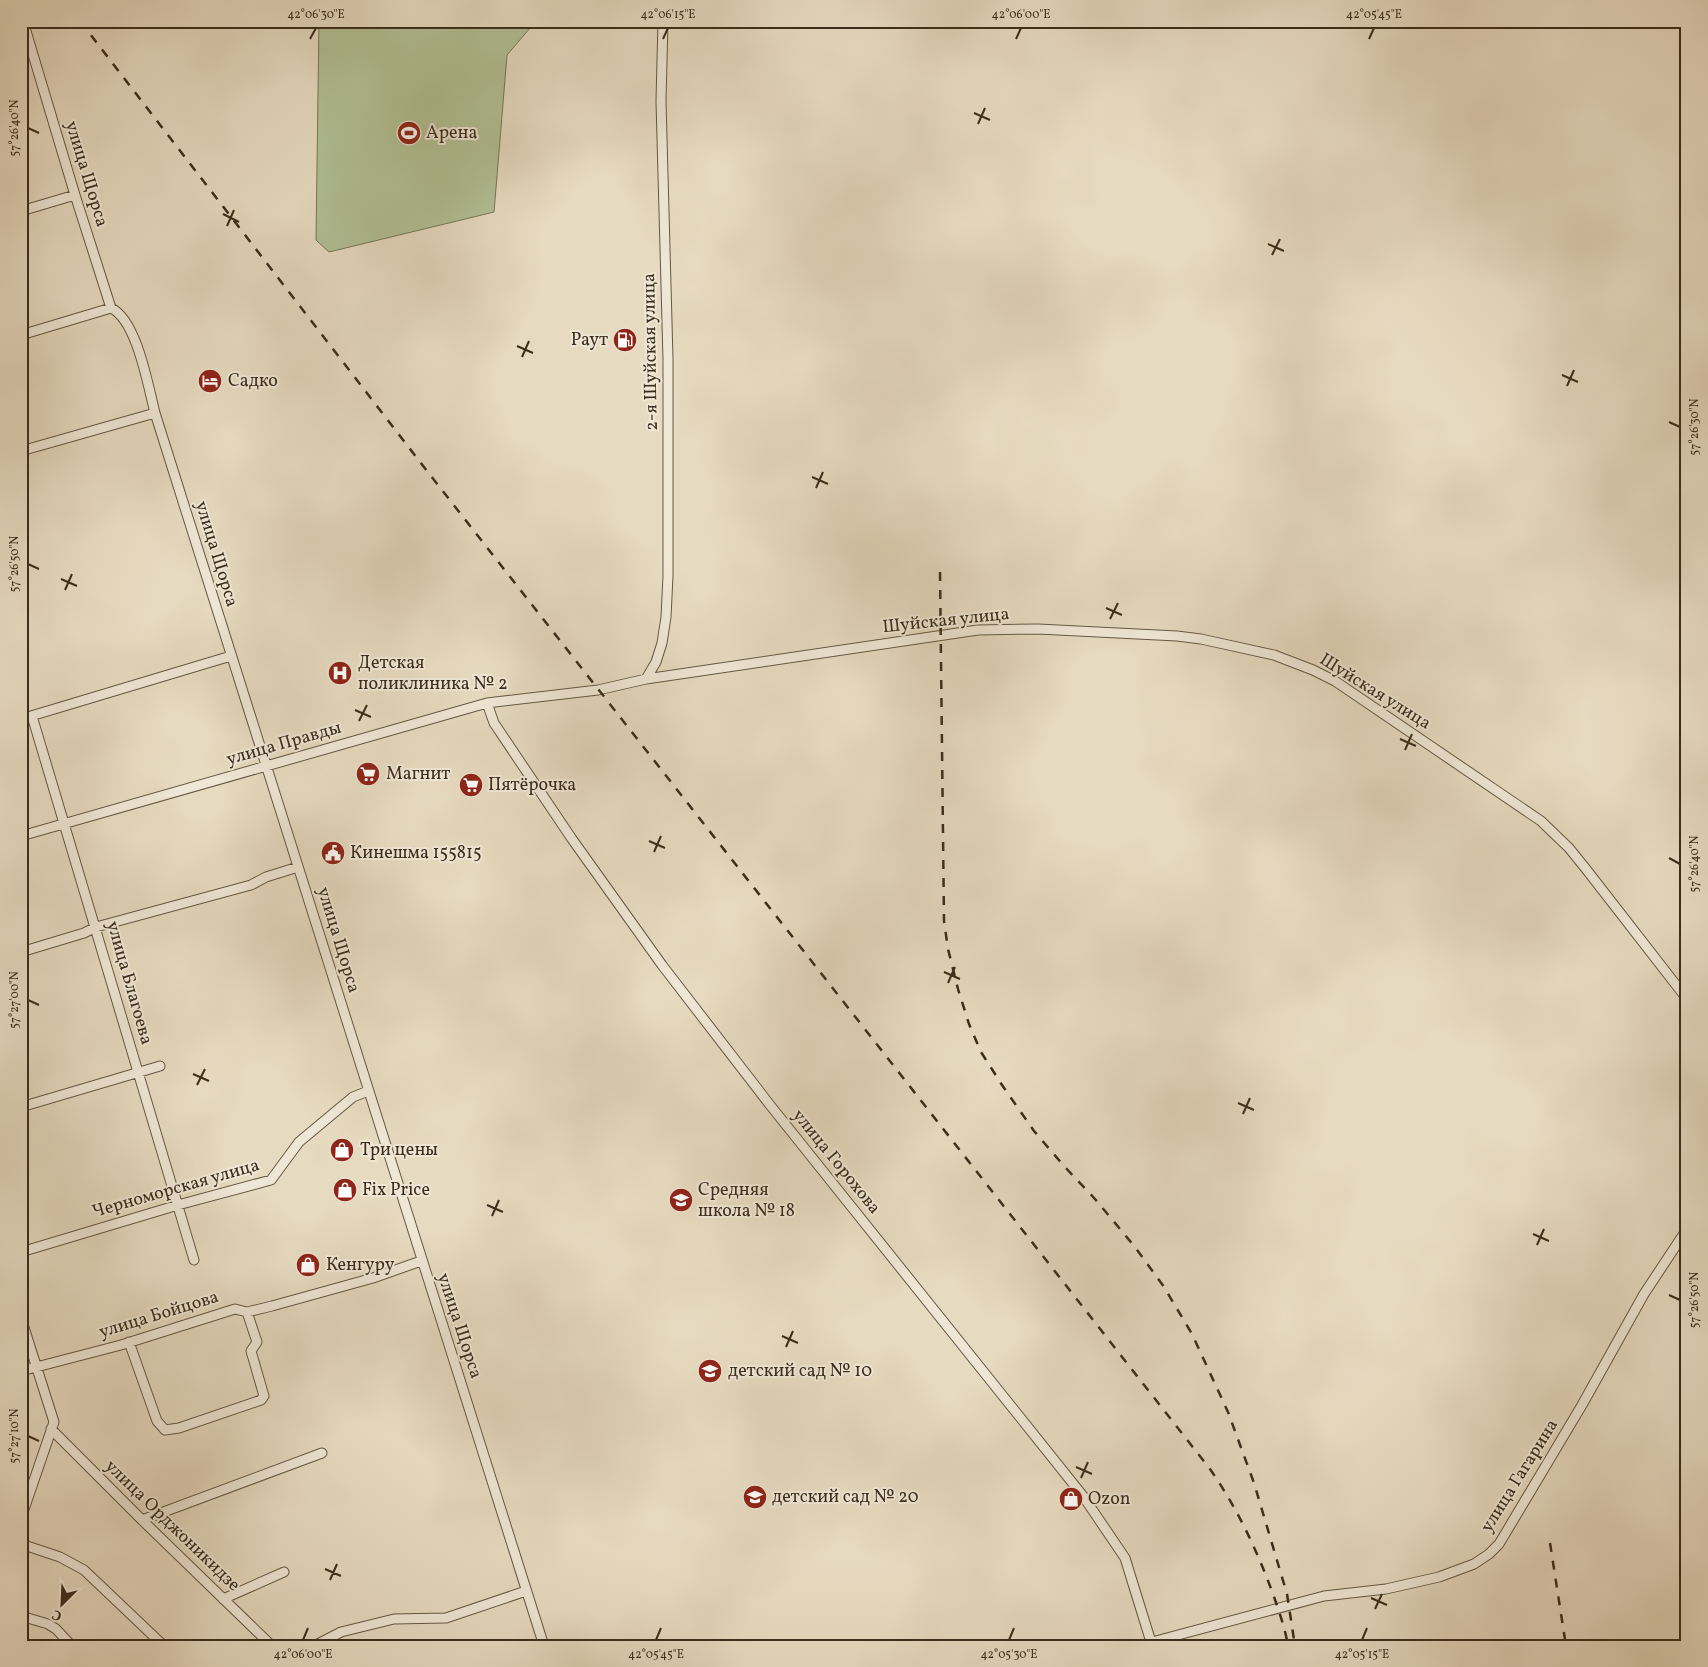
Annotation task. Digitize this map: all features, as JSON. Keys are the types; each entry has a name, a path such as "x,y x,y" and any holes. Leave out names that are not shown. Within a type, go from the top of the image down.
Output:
{"street":[{"name":"улица Щорса","path":"23,21 111,308 119,312 130,328 421,1261 544,1646"},
{"name":"2-я Шуйская улица","path":"646,679 656,662 662,642 666,617 668,576 668,359 661,101 663,21"},
{"path":"21,211 75,195"},
{"path":"21,335 111,308"},
{"path":"21,451 155,413"},
{"name":"Шуйская улица","path":"646,679 978,630 1047,629 1177,636 1201,639 1274,655 1313,670 1334,681 1541,821 1569,848 1687,999"},
{"path":"21,719 231,656"},
{"name":"улица Правды","path":"21,836 487,703 598,690 646,679"},
{"name":"улица Горохова","path":"487,703 494,723 556,816 662,965 793,1134 1083,1496 1126,1558 1151,1642"},
{"name":"улица Благоева","path":"32,716 66,824 194,1260"},
{"path":"21,952 84,933 96,927 251,885 266,877 298,867"},
{"path":"21,1107 160,1066"},
{"name":"Черноморская улица","path":"21,1252 178,1205 271,1180 299,1142 353,1097 368,1091"},
{"name":"улица Гагарина","path":"1138,1646 1324,1596 1386,1589 1438,1578 1474,1564 1489,1554 1508,1529 1582,1405 1644,1294 1687,1229"},
{"name":"улица Бойцова","path":"21,1371 129,1342 235,1309 247,1312 373,1278 421,1261"},
{"path":"129,1342 157,1421 165,1430 179,1428 261,1400 264,1396 251,1351 257,1342 247,1312"},
{"name":"улица Орджоникидзе","path":"21,1318 37,1366 52,1426 142,1520 272,1646"},
{"path":"21,1518 52,1426"},
{"path":"142,1520 322,1453"},
{"path":"21,1544 60,1557 84,1570 164,1646"},
{"path":"223,1599 284,1572"},
{"path":"314,1646 341,1632 394,1619 446,1618 526,1591"},
{"path":"21,1616 48,1624 56,1629 72,1646"}],"green space":[{"name":"Арена","path":"319,21 536,21 507,55 494,212 329,252 316,240"}],"railway":[{"path":"80,21 427,471 1210,1469 1238,1514 1260,1561 1280,1613 1288,1646"},
{"path":"940,572 944,921 948,949 969,1024 981,1052 1034,1131 1135,1247 1164,1287 1192,1334 1228,1412 1254,1483 1287,1594 1295,1646"},
{"path":"1550,1543 1566,1646"}],"place":[{"name":"Арена","path":"409,133"},
{"name":"Раут","path":"625,340"},
{"name":"Садко","path":"210,381"},
{"name":"Детская поликлиника № 2","path":"340,673"},
{"name":"Магнит","path":"368,774"},
{"name":"Пятёрочка","path":"471,785"},
{"name":"Кинешма 155815","path":"333,853"},
{"name":"Три цены","path":"342,1150"},
{"name":"Fix Price","path":"345,1190"},
{"name":"Средняя школа № 18","path":"681,1200"},
{"name":"Кенгуру","path":"308,1265"},
{"name":"детский сад № 10","path":"710,1371"},
{"name":"детский сад № 20","path":"755,1497"},
{"name":"Ozon","path":"1071,1499"}]}
